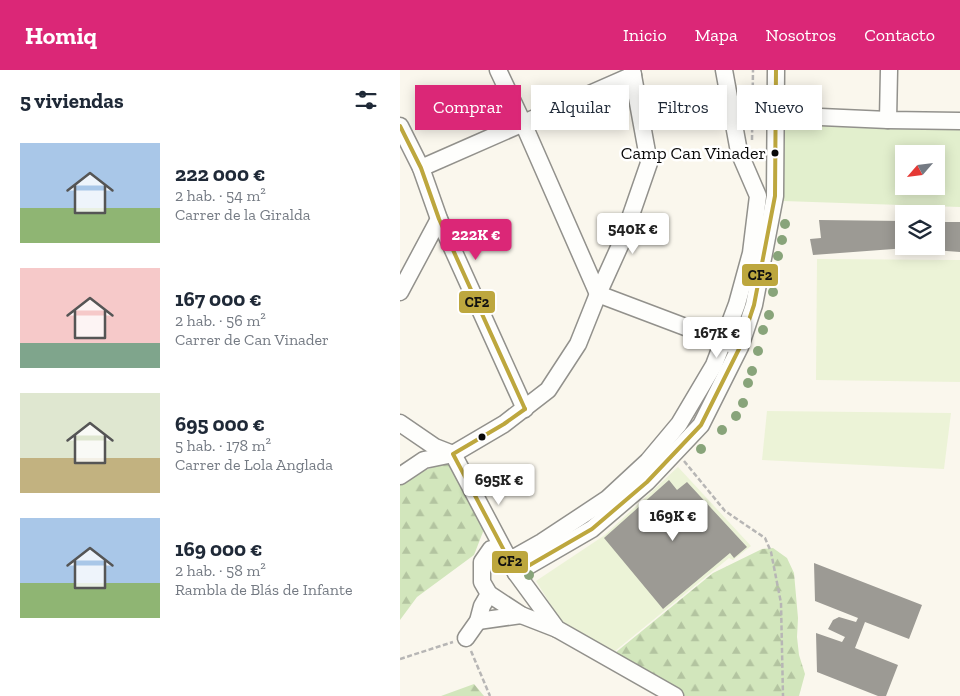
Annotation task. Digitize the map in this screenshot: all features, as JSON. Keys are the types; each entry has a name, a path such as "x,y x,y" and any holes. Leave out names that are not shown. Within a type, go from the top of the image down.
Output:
{"street":[{"path":"498,70 598,294 740,347"},
{"path":"513,566 542,542 607,499 648,461 680,424 714,365 737,304 751,253 758,196 739,152 724,70"},
{"path":"776,70 776,85"},
{"path":"888,120 890,70"},
{"path":"400,476 424,460 453,454 504,424 548,390 578,344 622,241 649,163 633,73 420,168"},
{"path":"822,117 960,121"},
{"path":"400,126 525,408"},
{"path":"513,566 592,529 647,482 701,425 740,347 754,305 775,196 776,130"},
{"path":"400,292 440,219"},
{"path":"400,423 435,448 453,454 513,566 557,629"},
{"path":"491,550 482,562 482,582 489,594 522,615 557,629 675,696"},
{"path":"466,638 478,621 482,606 489,594"},
{"path":"478,621 522,615"}],"path":[{"path":"683,460 725,511 765,538 771,552 781,603 782,696"},
{"path":"466,638 490,696"},
{"path":"400,659 443,646"}],"green space":[{"path":"822,125 960,129 960,207 783,201 784,130 822,130"},
{"path":"817,259 960,260 960,382 816,380"},
{"path":"767,411 951,413 944,469 762,460"},
{"path":"449,461 488,519 474,555 417,597 400,620 400,483 408,477"},
{"path":"678,467 751,546 733,560 729,558 615,651 562,623 536,581 605,535"},
{"path":"773,548 787,558 794,573 798,618 797,637 799,655 805,674 799,696 684,696 615,653 713,573 762,549"},
{"path":"474,684 484,696 441,696"}],"building":[{"path":"819,220 895,221 895,249 813,255 810,239 821,238"},
{"path":"945,222 960,222 960,252 945,251"},
{"path":"669,480 677,490 687,482 747,547 734,558 730,553 663,609 604,538"},
{"path":"814,563 922,605 909,639 865,622 855,648 898,665 886,696 878,696 817,672 816,633 842,642 845,637 828,629 833,620 839,617 856,622 858,618 815,601"}],"transit line":[{"name":"CF2","path":"525,409 504,424 453,454 516,573 592,529 647,482 701,425 740,347 754,305 775,196 776,70"},
{"name":"CF2","path":"400,126 421,168 439,219 525,409"}],"place":[{"name":"Camp Can Vinader","path":"775,153"}]}
